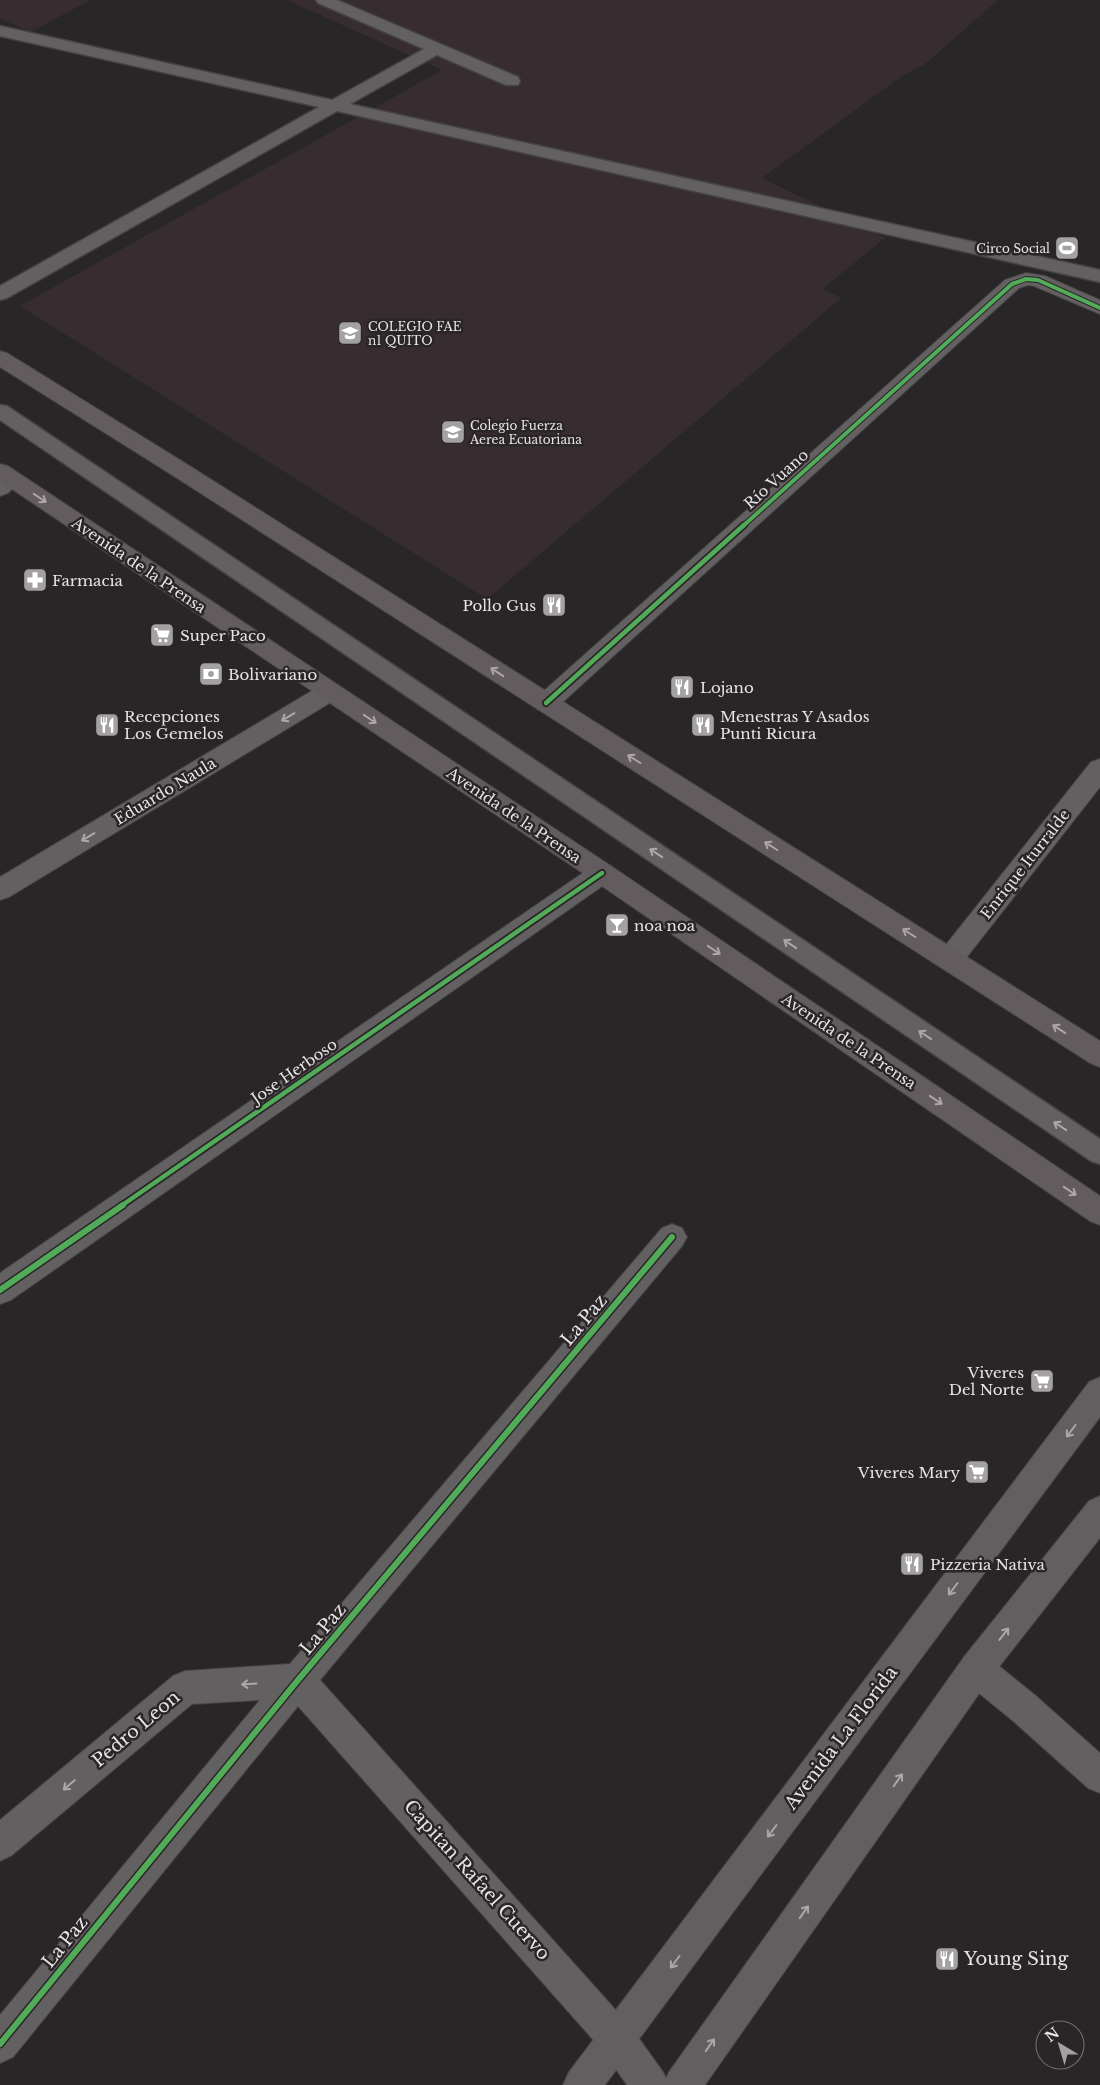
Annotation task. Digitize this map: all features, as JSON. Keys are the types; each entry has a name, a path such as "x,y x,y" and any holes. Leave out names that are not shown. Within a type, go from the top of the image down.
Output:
{"main road":[{"path":"0,358 194,478 1100,1055"},
{"name":"Avenida de la Prensa","path":"4,479 602,873 1100,1212"},
{"name":"Avenida La Florida","path":"582,2085 1100,1392"},
{"path":"682,2085 976,1669 1100,1512"}],"street":[{"name":"Río Vuano","path":"546,703 1012,284 1026,279 1038,280 1100,308"},
{"name":"Eduardo Naula","path":"0,890 329,692"},
{"name":"Enrique Iturralde","path":"950,959 1100,769"},
{"name":"Jose Herboso","path":"0,1290 602,873"},
{"name":"La Paz","path":"0,2044 298,1680 672,1237"},
{"path":"976,1669 1024,1708 1100,1776"},
{"name":"Pedro Leon","path":"0,1843 185,1688 298,1680"},
{"name":"Capitan Rafael Cuervo","path":"298,1680 617,2039 650,2085"}],"lane":[{"path":"324,0 512,81"},
{"path":"0,31 1100,276"},
{"path":"0,294 435,48"},
{"path":"0,411 1100,1153"}],"shaded area":[{"path":"0,0 90,0 31,32 0,19"},
{"name":"Colegio Fuerza Aerea Ecuatoriana","path":"287,0 998,0 925,64 902,76 762,178 885,238 822,289 841,298 487,599 20,306 442,70"}],"cycle path":[{"path":"546,703 1012,284 1026,279 1038,280 1100,308"},
{"path":"0,1290 602,873"},
{"path":"0,2044 298,1680 672,1237"}],"place":[{"name":"Circo Social","path":"1067,248"},
{"name":"COLEGIO FAE n1 QUITO","path":"350,333"},
{"name":"Colegio Fuerza Aerea Ecuatoriana","path":"453,432"},
{"name":"Farmacia","path":"35,580"},
{"name":"Pollo Gus","path":"554,605"},
{"name":"Super Paco","path":"162,635"},
{"name":"Bolivariano","path":"211,674"},
{"name":"Lojano","path":"682,687"},
{"name":"Recepciones Los Gemelos","path":"107,725"},
{"name":"Menestras Y Asados Punti Ricura","path":"703,725"},
{"name":"noa noa","path":"617,925"},
{"name":"Viveres Del Norte","path":"1042,1381"},
{"name":"Viveres Mary","path":"977,1472"},
{"name":"Pizzeria Nativa","path":"912,1564"},
{"name":"Young Sing","path":"947,1959"}]}
